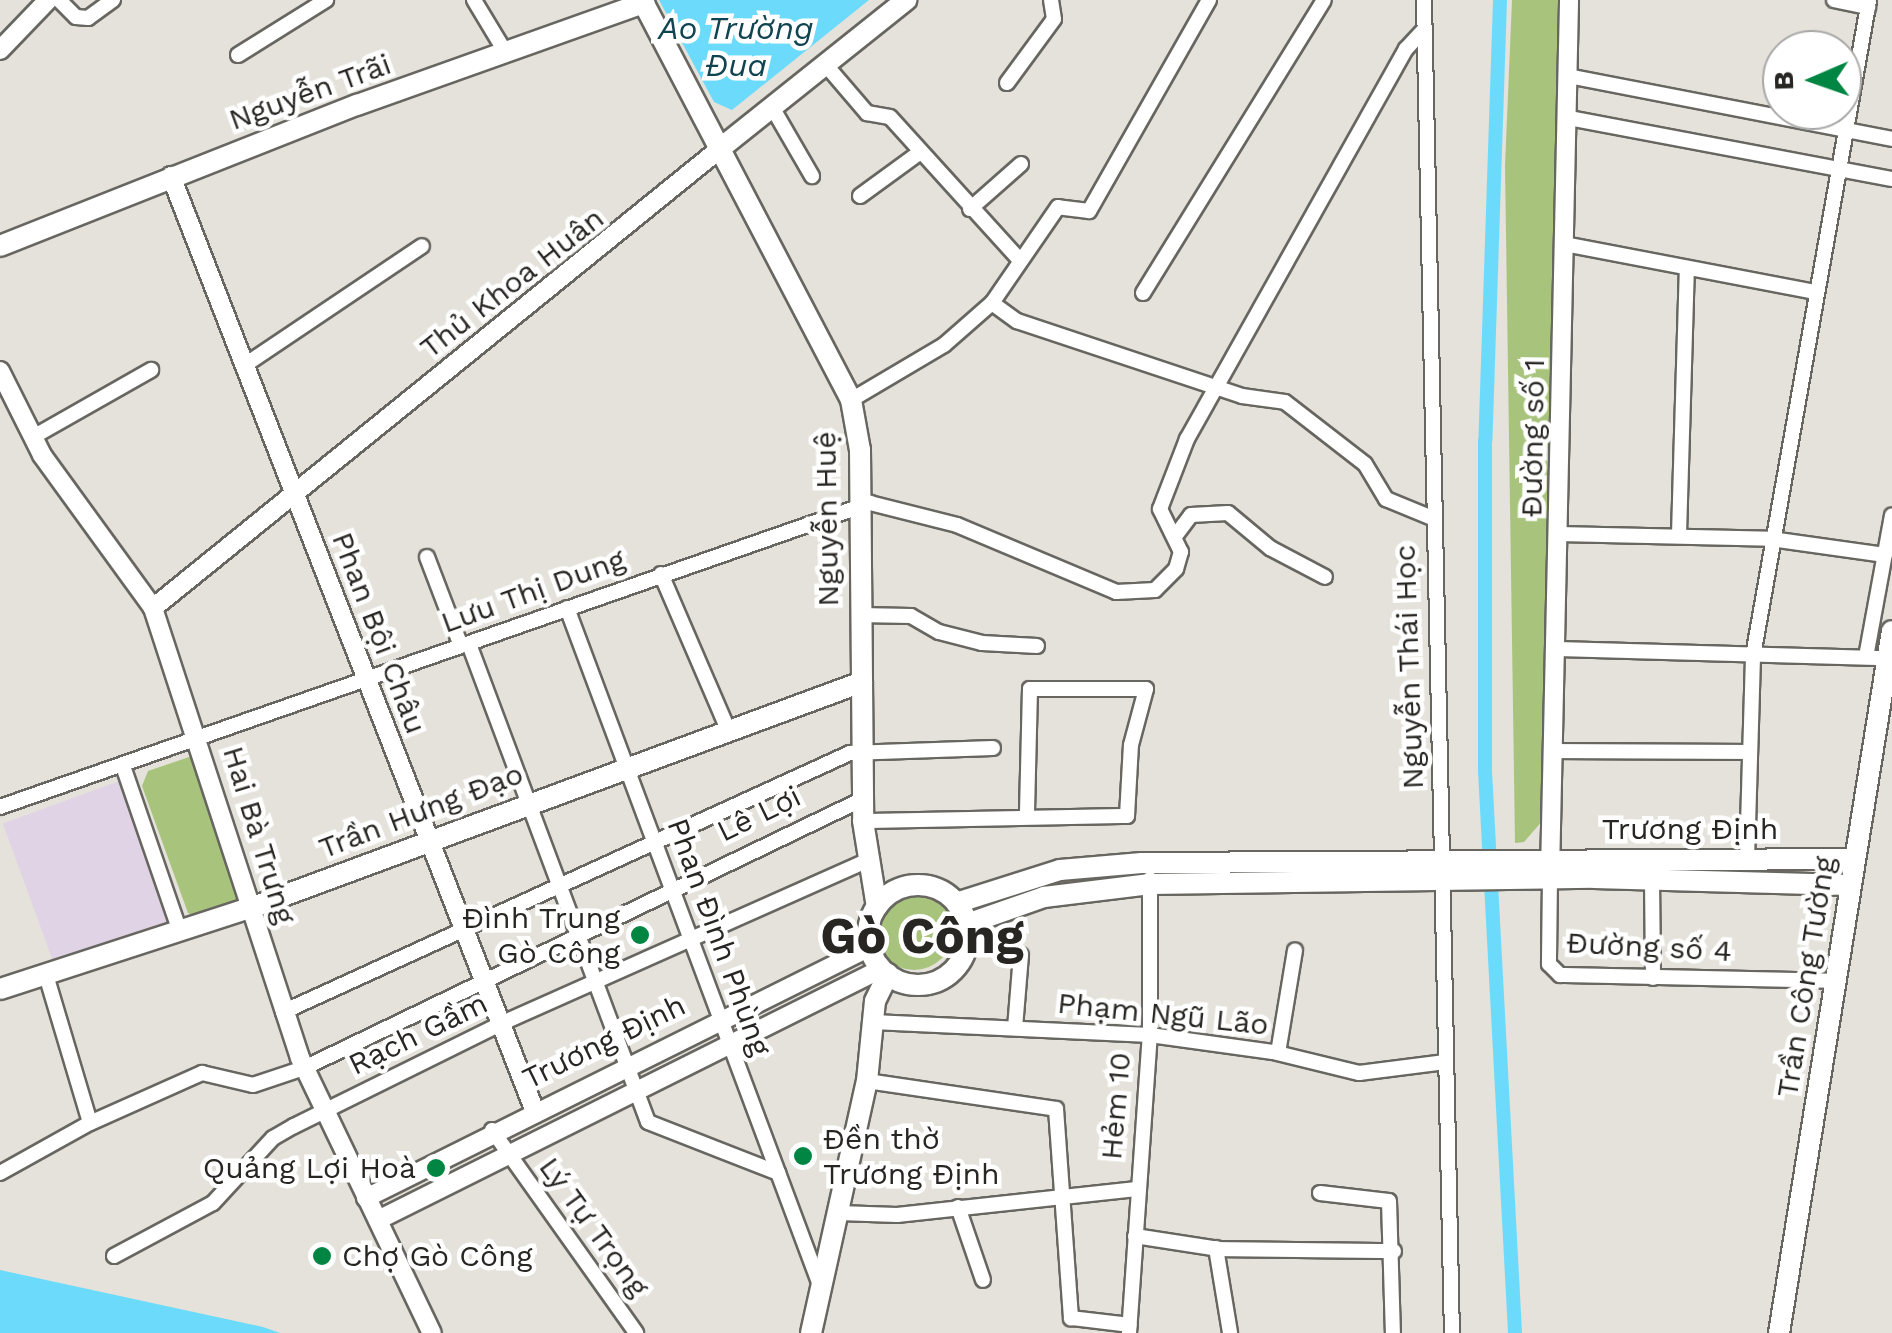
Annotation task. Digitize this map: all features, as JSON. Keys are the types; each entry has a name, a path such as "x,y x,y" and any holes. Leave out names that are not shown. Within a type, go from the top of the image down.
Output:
{"main road":[{"name":"Thủ Khoa Huân","path":"722,147 906,0"},
{"name":"Nguyễn Trãi","path":"0,246 171,176 643,2"},
{"name":"Nguyễn Huệ","path":"643,2 852,400 859,507 862,821 877,907"},
{"name":"Trần Công Tường","path":"1779,1333 1848,885 1887,700 1876,657 1892,631"},
{"name":"Trần Hưng Đạo","path":"0,989 254,906 727,727 862,682"},
{"name":"Trương Định","path":"1539,868 1748,859 1853,859"},
{"path":"956,903 1060,870 1150,874 1539,868"},
{"name":"Trương Định","path":"1539,868 1652,878 1848,885"},
{"path":"967,924 1044,897 1150,874"},
{"path":"919,885 956,903 967,924 964,956 941,980 909,984 884,971 870,948 877,907 888,895 919,885"},
{"path":"811,1333 867,1080 872,1022 884,971"}],"street":[{"path":"0,50 48,0"},
{"path":"59,0 76,17 88,18 113,0"},
{"path":"238,55 326,0"},
{"path":"474,0 506,53"},
{"path":"1007,84 1054,19 1051,0"},
{"path":"1144,293 1324,0"},
{"name":"Nguyễn Thái Học","path":"1424,0 1432,518 1452,869 1445,1062 1452,1333"},
{"name":"Đường số 1","path":"1539,868 1555,751 1569,118 1568,0"},
{"path":"1834,0 1868,3 1862,34"},
{"path":"852,400 944,345 992,303 1018,258 1058,207 1089,211 1206,1"},
{"path":"859,507 918,511 1116,592 1163,586 1181,552 1176,536 1162,518 1162,496 1217,387 1406,48 1423,31"},
{"path":"825,64 864,110 890,117 1018,258"},
{"path":"1568,76 1762,113"},
{"path":"772,107 812,176"},
{"path":"1569,118 1892,179"},
{"path":"1748,859 1753,656 1834,166 1844,130"},
{"path":"1849,130 1892,139"},
{"name":"Thủ Khoa Huân","path":"153,608 722,147"},
{"path":"860,196 919,152"},
{"path":"970,208 1022,164"},
{"name":"Phan Bội Châu","path":"171,176 534,1109"},
{"path":"1564,244 1815,292"},
{"path":"244,365 422,246"},
{"path":"1679,534 1686,269"},
{"path":"992,303 1016,321 1300,410 1365,464 1381,495 1432,518"},
{"name":"Hai Bà Trưng","path":"0,370 33,437 153,608 200,738 283,1012 304,1068 432,1333"},
{"path":"33,437 150,370"},
{"name":"Lưu Thị Dung","path":"0,807 124,769 200,738 859,507"},
{"path":"1176,536 1191,515 1228,514 1270,548 1325,578"},
{"name":"Trần Công Tường","path":"1876,657 1884,555 1892,515"},
{"path":"1558,534 1679,534 1770,540 1884,555"},
{"path":"427,556 531,802 632,1089 654,1126 778,1173"},
{"path":"661,574 727,727"},
{"name":"Phan Đình Phùng","path":"566,608 820,1286"},
{"path":"859,615 911,616 947,634 1003,646 1037,646"},
{"path":"1556,650 1876,657"},
{"path":"862,821 1127,816 1131,745 1146,689 1030,689 1027,816"},
{"path":"283,1012 654,839 862,753 993,748"},
{"path":"1555,751 1749,752"},
{"path":"124,769 180,932"},
{"name":"Lê Lợi","path":"0,1173 90,1122 202,1074 253,1085 304,1068 672,887 863,799"},
{"name":"Rạch Gầm","path":"114,1256 213,1203 273,1138 324,1111 690,936 866,861"},
{"name":"Đường số 4","path":"1539,868 1552,971 1654,978 1835,982"},
{"name":"Hẻm 10","path":"1130,1329 1150,1035 1150,874"},
{"path":"1652,878 1654,978"},
{"name":"Trương Định","path":"366,1198 534,1109 870,948"},
{"path":"1278,1053 1296,950"},
{"path":"1015,1028 1021,955"},
{"name":"Trương Định","path":"378,1220 728,1040 884,971"},
{"path":"46,974 90,1122"},
{"name":"Phạm Ngũ Lão","path":"872,1022 1150,1035 1278,1053 1359,1073 1445,1062"},
{"path":"867,1080 1056,1109 1071,1318 1130,1329"},
{"name":"Lý Tự Trọng","path":"492,1130 636,1333"},
{"path":"840,1213 958,1207 1064,1193 1137,1189"},
{"path":"1320,1193 1389,1200 1394,1252 1393,1333"},
{"path":"958,1207 983,1280"},
{"path":"1134,1236 1216,1248 1394,1252"},
{"path":"1216,1248 1230,1333"}],"shaded area":[{"path":"125,779 178,925 56,969 3,823"}],"green space":[{"path":"1512,0 1558,0 1544,819 1524,842 1515,843 1505,166"},
{"path":"195,755 243,905 199,919 188,913 142,786 148,771"},
{"path":"914,892 929,895 941,904 950,916 950,946 941,958 929,967 914,970 899,967 887,958 878,946 875,931 878,916 887,904 899,895"}],"water":[{"name":"Ao Trường Đua","path":"659,0 869,0 732,110 714,102"},
{"path":"0,1270 263,1327 280,1333 0,1333"}],"waterway":[{"path":"1500,0 1485,441 1485,771 1515,1333"}],"place":[{"name":"Đình Trung Gò Công","path":"640,935"},
{"name":"Đền thờ Trương Định","path":"803,1156"},
{"name":"Quảng Lợi Hoà","path":"436,1168"},
{"name":"Chợ Gò Công","path":"322,1256"}],"district":[{"name":"Gò Công","path":"922,936"}]}
